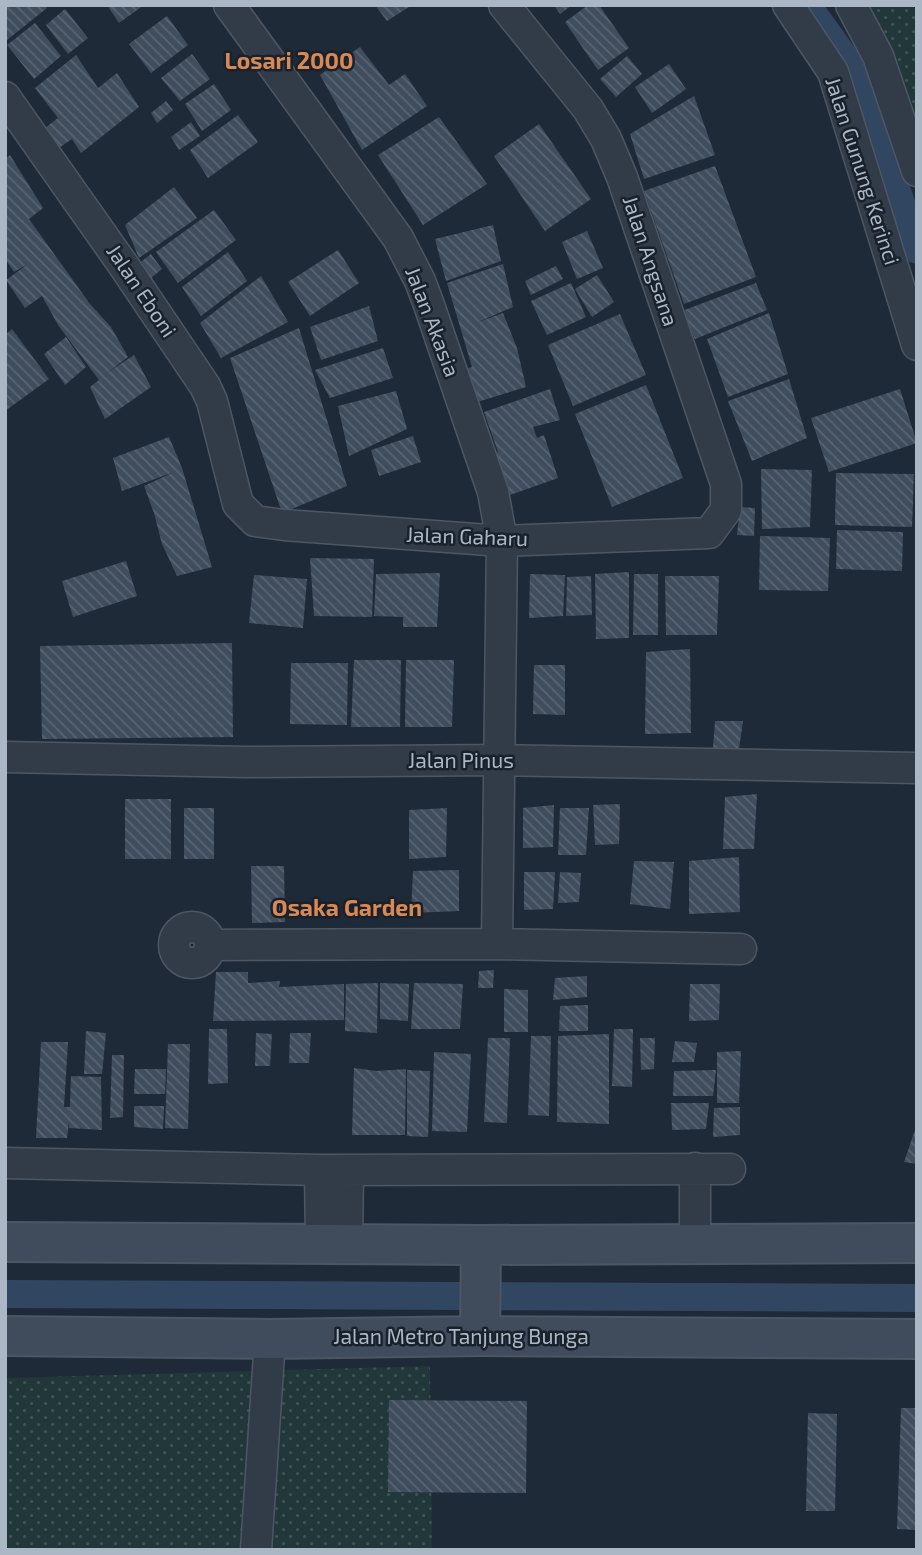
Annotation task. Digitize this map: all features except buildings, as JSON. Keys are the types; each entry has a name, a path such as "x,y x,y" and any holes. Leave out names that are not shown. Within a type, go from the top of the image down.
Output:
{"main road":[{"path":"5,1242 334,1244 481,1254 695,1245 917,1243"},
{"path":"480,1325 481,1254"},
{"name":"Jalan Metro Tanjung Bunga","path":"5,1336 270,1339 480,1325 917,1339"}],"street":[{"name":"Jalan Akasia","path":"229,5 398,238 420,281 493,492 502,541 497,944"},
{"name":"Jalan Angsana","path":"504,5 588,109 606,139 622,177 726,485 726,510 709,533 702,535"},
{"name":"Jalan Gunung Kerinci","path":"788,5 832,72 917,345"},
{"path":"851,5 878,56 917,171"},
{"name":"Jalan Eboni","path":"5,97 124,265 205,386 212,401 238,504"},
{"name":"Jalan Gaharu","path":"238,504 255,521 267,524 502,541 702,535"},
{"name":"Jalan Pinus","path":"5,757 246,762 500,760 917,768"},
{"path":"210,944 497,944 741,949"},
{"path":"5,1163 334,1170 730,1169"},
{"path":"695,1168 695,1245"},
{"path":"334,1170 334,1244"},
{"path":"256,1550 270,1339"}],"green space":[{"path":"856,5 917,5 917,159"},
{"path":"430,1366 432,1550 5,1550 5,1378"}],"waterway":[{"path":"807,5 858,76 917,250"},
{"path":"5,1294 917,1298"}],"district":[{"name":"Losari 2000","path":"289,61"},
{"name":"Osaka Garden","path":"347,908"}]}
